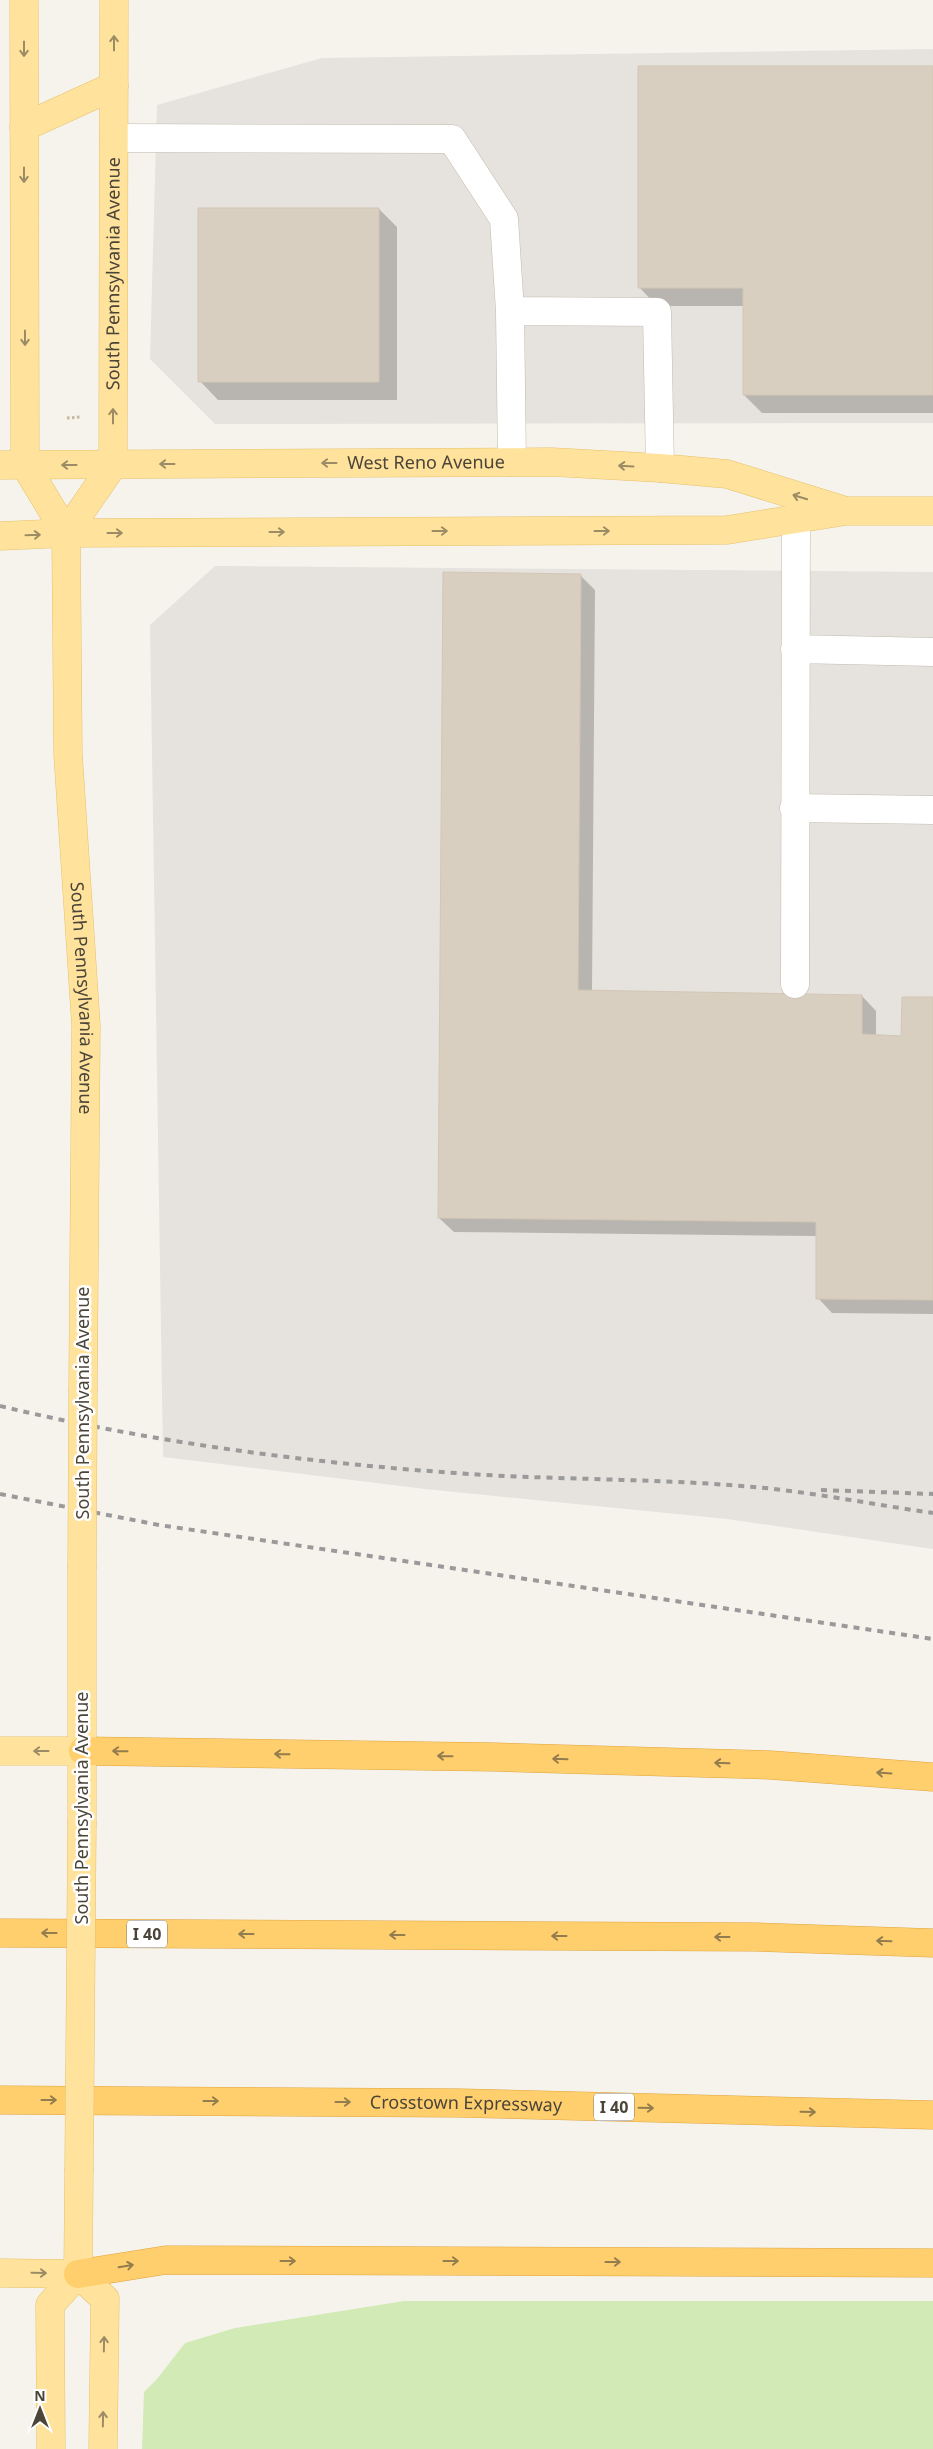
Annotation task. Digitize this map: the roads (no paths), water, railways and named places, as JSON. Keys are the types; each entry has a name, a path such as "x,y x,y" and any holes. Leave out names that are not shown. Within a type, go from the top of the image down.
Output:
{"highway":[{"path":"83,1751 494,1757 770,1765 933,1777"},
{"name":"I 40","path":"0,1933 747,1937 933,1943"},
{"name":"Crosstown Expressway","path":"0,2100 460,2103 933,2115"},
{"path":"78,2274 166,2260 933,2264"}],"main road":[{"path":"24,0 24,127 12,464 66,533 113,464"},
{"name":"South Pennsylvania Avenue","path":"113,464 114,0"},
{"path":"24,127 114,86"},
{"name":"West Reno Avenue","path":"12,464 512,462 660,468 727,474 846,511"},
{"name":"West Reno Avenue","path":"0,536 66,533 727,530 846,511 933,511"},
{"name":"South Pennsylvania Avenue","path":"66,533 68,754 86,1026 82,1569 83,1751 78,2274"},
{"path":"0,1751 83,1751"},
{"path":"0,2273 78,2274 105,2299 103,2449"},
{"path":"51,2449 50,2305 78,2274"}],"lane":[{"path":"114,138 452,139 504,219 510,311 512,462"},
{"path":"510,311 657,312 660,468"},
{"path":"795,984 796,519"},
{"path":"795,649 933,652"},
{"path":"794,808 933,810"}],"railway":[{"path":"0,1406 181,1442 303,1459 486,1475 730,1485 807,1493 933,1513"},
{"path":"821,1490 933,1494"},
{"path":"0,1494 159,1525 933,1639"}]}
